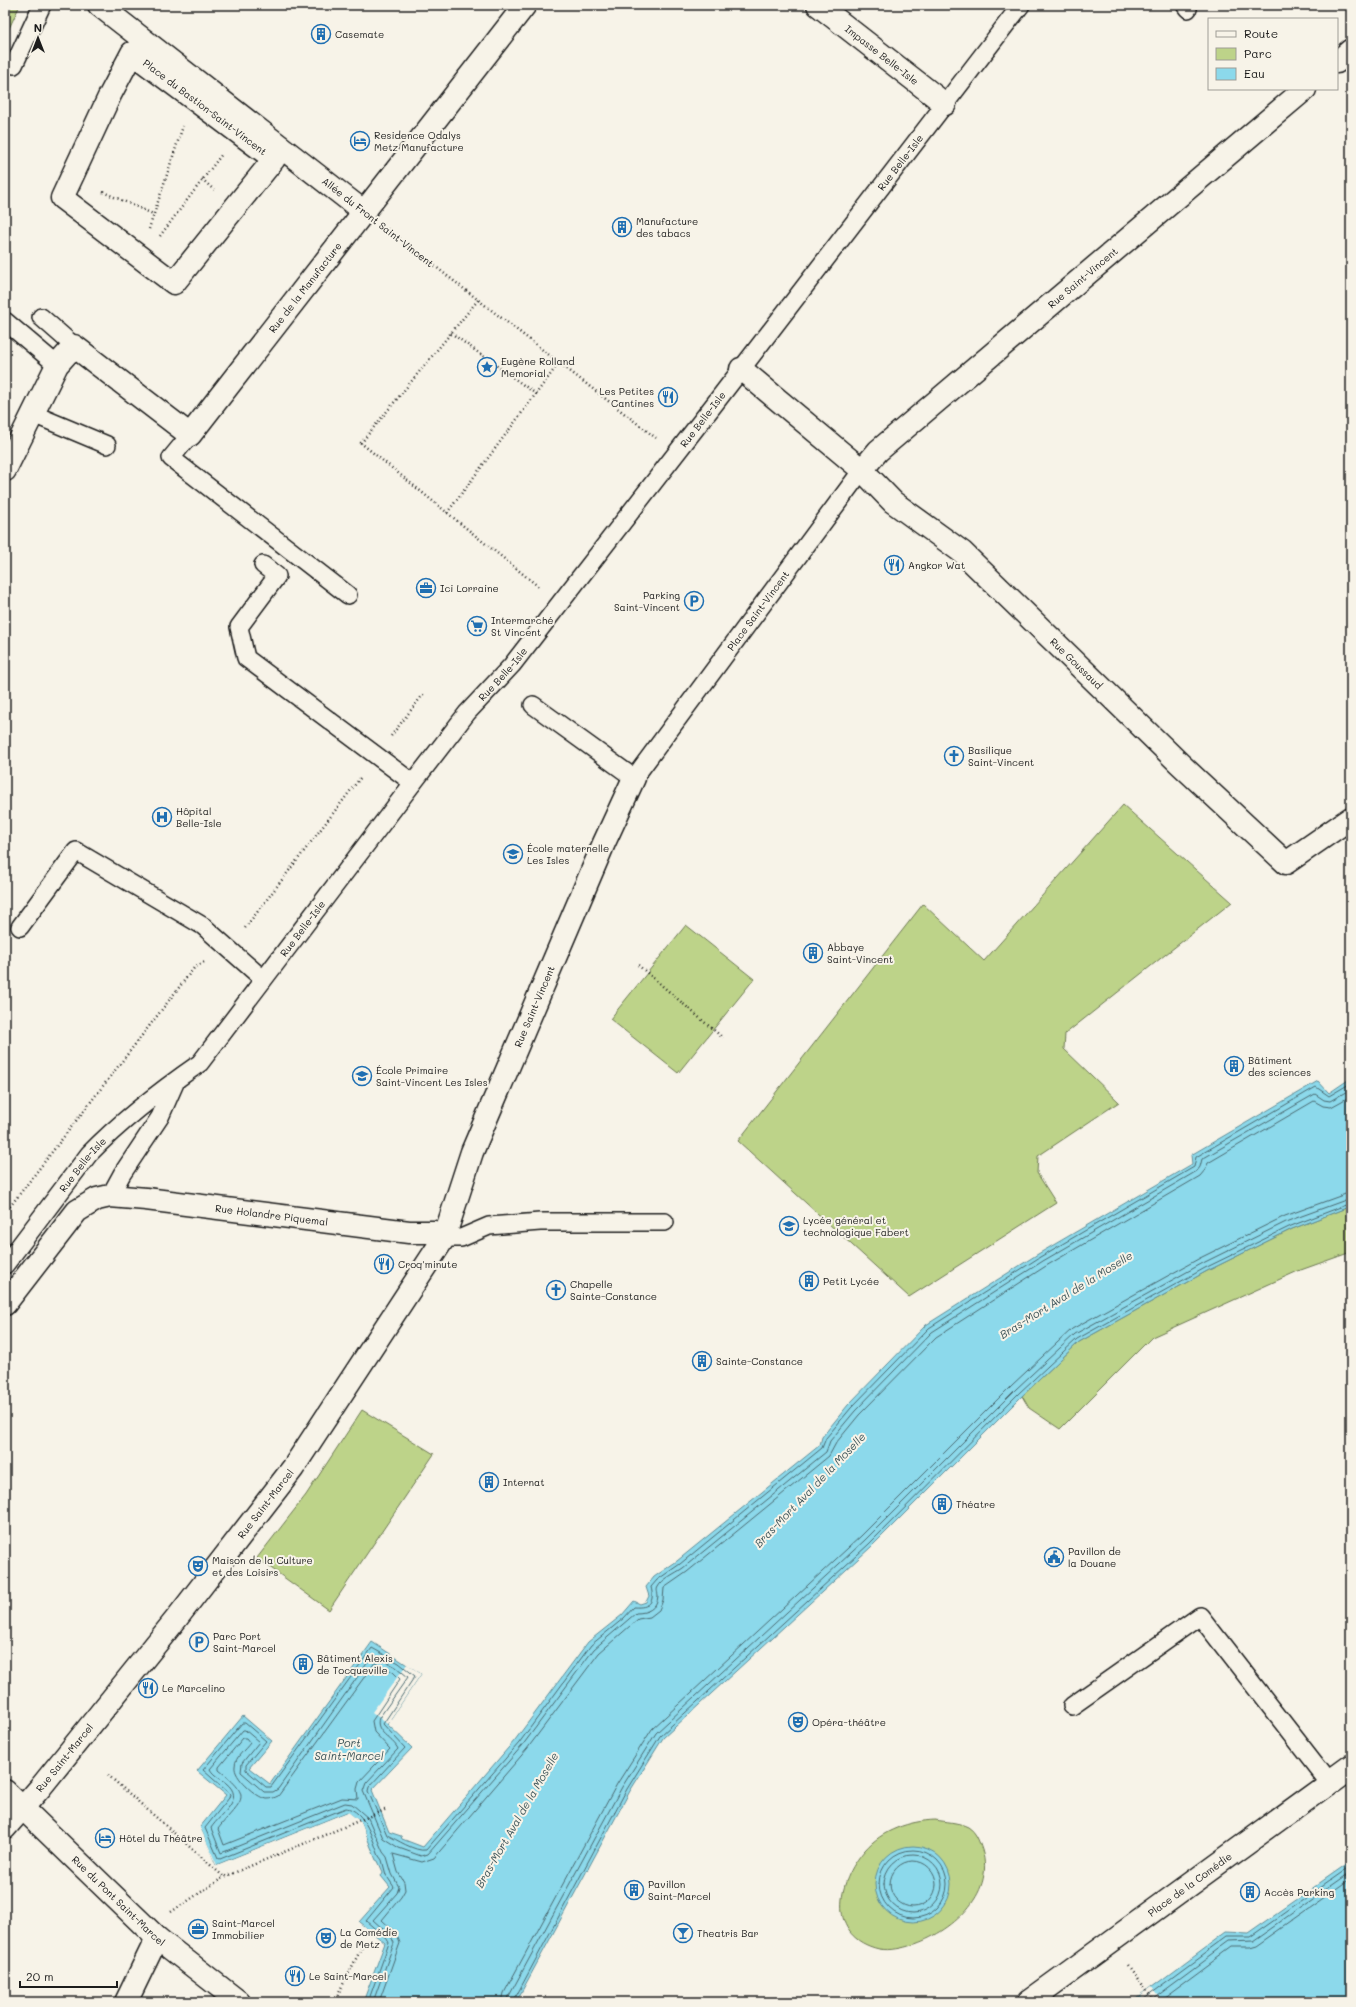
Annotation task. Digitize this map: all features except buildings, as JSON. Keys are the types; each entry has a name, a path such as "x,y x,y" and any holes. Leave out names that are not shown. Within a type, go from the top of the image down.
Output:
{"street":[{"name":"Allée du Front Saint-Vincent","path":"99,5 364,211"},
{"name":"Rue de la Manufacture","path":"190,435 525,5"},
{"name":"Impasse Belle-Isle","path":"818,5 945,104"},
{"path":"1338,61 1351,50"},
{"name":"Place du Bastion-Saint-Vincent","path":"132,53 192,98 274,159 174,283 62,198 107,101 132,53"},
{"name":"Rue Saint-Vincent","path":"862,470 878,451 1304,90"},
{"path":"5,470 57,365 74,346 190,435"},
{"path":"741,369 862,470"},
{"name":"Rue Goussaud","path":"862,470 893,502 962,552 1179,763 1286,863 1351,818"},
{"name":"Rue Saint-Vincent","path":"444,1238 472,1152 604,843 634,778"},
{"path":"5,1304 77,1211 103,1198"},
{"name":"Rue Holandre Piquemal","path":"103,1198 146,1199 409,1232 435,1232 444,1238"},
{"name":"Rue Saint-Marcel","path":"5,1828 177,1618 293,1468 444,1238"},
{"name":"Place de la Comédie","path":"1028,2002 1351,1767"},
{"name":"Rue du Pont Saint-Marcel","path":"5,1791 154,1934 239,2002"},
{"path":"126,2002 154,1934"}],"lane":[{"path":"14,65 42,5"},
{"name":"Rue Belle-Isle","path":"5,1265 89,1154 102,1141 176,1079 200,1062 467,713 512,665 1022,5"},
{"path":"41,317 74,346"},
{"path":"5,321 57,365"},
{"path":"33,414 107,445"},
{"path":"190,435 171,458 348,595"},
{"name":"Place Saint-Vincent","path":"634,778 862,470"},
{"path":"263,565 277,576 239,627 246,658 413,783"},
{"path":"533,705 634,778"},
{"path":"20,927 76,851 203,926 263,979"},
{"path":"103,1198 122,1174 160,1117 176,1079"},
{"path":"444,1238 461,1238 489,1226 540,1222 665,1222"},
{"path":"1072,1706 1200,1616 1329,1782"}],"path":[{"path":"148,230 192,98"},
{"path":"155,242 238,133"},
{"path":"101,191 153,214"},
{"name":"Allée du Front Saint-Vincent","path":"364,211 657,438"},
{"path":"478,300 361,443 541,589"},
{"path":"451,333 536,394"},
{"path":"448,513 559,363"},
{"path":"638,965 723,1038"},
{"path":"108,1775 224,1877"},
{"path":"154,1934 163,1917 224,1877 358,1819 387,1809"},
{"path":"1112,1942 1154,2002"},
{"path":"334,2002 362,1947"}],"green space":[{"path":"5,5 20,5 5,37"},
{"path":"1123,805 1232,902 1065,1034 1064,1049 1119,1102 1038,1156 1037,1173 1056,1203 909,1297 738,1141 923,904 984,961"},
{"path":"686,925 754,979 678,1073 610,1019"},
{"path":"1351,1206 1351,1252 1298,1271 1152,1337 1060,1429 1029,1408 1022,1396 1079,1342 1207,1271 1292,1229"},
{"path":"362,1410 434,1454 329,1610 257,1558 306,1495"},
{"path":"935,1820 964,1825 971,1829 977,1837 982,1850 985,1867 982,1882 976,1897 955,1922 941,1931 912,1945 888,1950 879,1949 862,1943 851,1933 844,1921 842,1907 843,1893 855,1863 872,1843 888,1832 916,1822"}],"water":[{"path":"1351,1078 1351,1206 1292,1229 1207,1271 1079,1342 1022,1396 871,1547 663,1738 630,1791 516,2002 363,2002 385,1943 359,1922 390,1887 381,1876 383,1872 378,1861 376,1860 361,1822 347,1812 216,1865 200,1827 226,1795 197,1771 243,1716 272,1741 249,1768 270,1784 372,1642 421,1674 387,1724 412,1748 372,1790 389,1832 423,1847 515,1740 588,1642 622,1615 634,1601 640,1604 646,1602 649,1596 646,1587 654,1577 677,1561 820,1445 822,1437 848,1405 926,1325 1038,1254 1192,1164 1191,1155 1318,1081 1329,1093"},
{"path":"913,1846 928,1849 940,1857 948,1869 951,1884 948,1899 940,1911 928,1919 913,1922 898,1919 886,1911 878,1899 875,1884 878,1869 886,1857 898,1849"},
{"path":"1351,1861 1351,2002 1133,2002 1227,1932 1248,1933"}],"pier":[{"path":"407,1664 421,1674 387,1724 372,1712"},
{"path":"348,1812 361,1822 367,1838 365,1839 359,1823 347,1814 217,1867 198,1827 200,1827 217,1865"},
{"path":"1152,1988 1162,2002 1145,2002 1141,1996"}],"place":[{"name":"Casemate","path":"321,34"},
{"name":"Residence Odalys Metz Manufacture","path":"360,141"},
{"name":"Manufacture des tabacs","path":"622,227"},
{"name":"Eugène Rolland Memorial","path":"487,367"},
{"name":"Les Petites Cantines","path":"668,397"},
{"name":"Angkor Wat","path":"894,565"},
{"name":"Ici Lorraine","path":"426,588"},
{"name":"Parking Saint-Vincent","path":"694,601"},
{"name":"Intermarché St Vincent","path":"477,626"},
{"name":"Basilique Saint-Vincent","path":"954,756"},
{"name":"Hôpital Belle-Isle","path":"162,817"},
{"name":"École maternelle Les Isles","path":"513,854"},
{"name":"Abbaye Saint-Vincent","path":"813,953"},
{"name":"Bâtiment des sciences","path":"1234,1066"},
{"name":"École Primaire Saint-Vincent Les Isles","path":"362,1076"},
{"name":"Lycée général et technologique Fabert","path":"789,1226"},
{"name":"Croq'minute","path":"384,1264"},
{"name":"Petit Lycée","path":"809,1281"},
{"name":"Chapelle Sainte-Constance","path":"556,1290"},
{"name":"Sainte-Constance","path":"702,1361"},
{"name":"Internat","path":"489,1482"},
{"name":"Théatre","path":"942,1504"},
{"name":"Pavillon de la Douane","path":"1054,1557"},
{"name":"Maison de la Culture et des Loisirs","path":"198,1566"},
{"name":"Parc Port Saint-Marcel","path":"199,1642"},
{"name":"Bâtiment Alexis de Tocqueville","path":"303,1664"},
{"name":"Le Marcelino","path":"148,1688"},
{"name":"Opéra-théâtre","path":"798,1722"},
{"name":"Hôtel du Théâtre","path":"105,1838"},
{"name":"Pavillon Saint-Marcel","path":"634,1890"},
{"name":"Accès Parking","path":"1250,1892"},
{"name":"Saint-Marcel Immobilier","path":"198,1929"},
{"name":"Theatris Bar","path":"683,1933"},
{"name":"La Comédie de Metz","path":"326,1938"},
{"name":"Le Saint-Marcel","path":"295,1976"}],"water label":[{"name":"Bras-Mort Aval de la Moselle","path":"1066,1295"},
{"name":"Bras-Mort Aval de la Moselle","path":"810,1490"},
{"name":"Port Saint-Marcel","path":"349,1749"},
{"name":"Bras-Mort Aval de la Moselle","path":"517,1820"}]}
